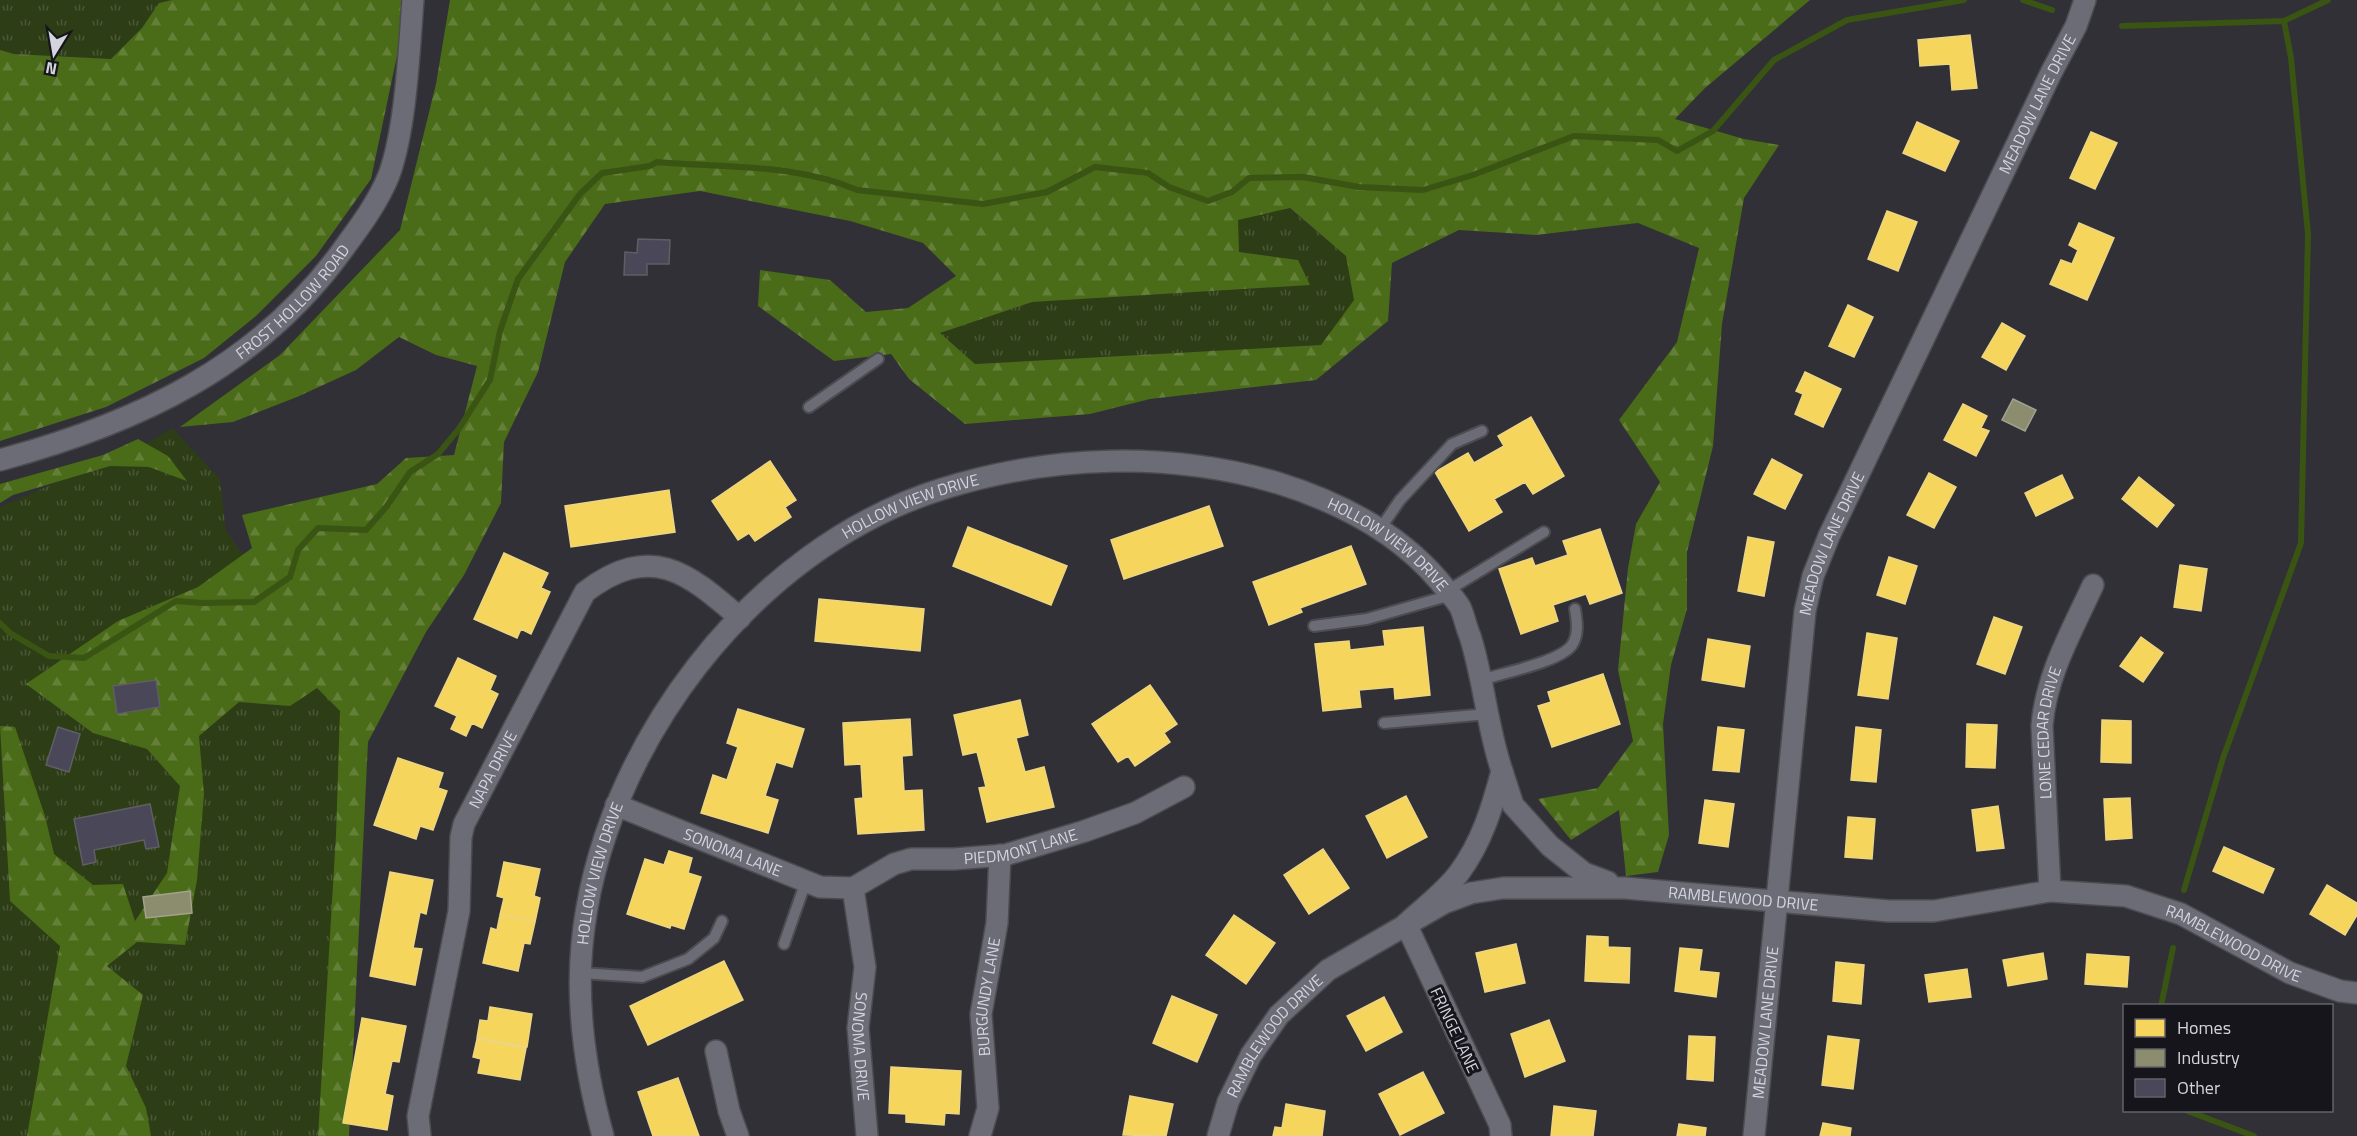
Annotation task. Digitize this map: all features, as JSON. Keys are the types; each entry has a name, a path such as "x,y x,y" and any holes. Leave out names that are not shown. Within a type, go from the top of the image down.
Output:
{"street":[{"name":"FROST HOLLOW ROAD","path":"0,460 41,449 142,413 232,361 264,337 301,302 333,264 374,206 388,176 397,148 413,0"},
{"name":"MEADOW LANE DRIVE","path":"1754,1136 1779,900 1796,691 1805,611 1812,576 1984,213 2076,26 2085,0"},
{"name":"HOLLOW VIEW DRIVE","path":"603,1136 584,1048 581,946 595,868 616,805 640,751 680,687 740,618 776,583 824,548 897,508 940,490 1014,472 1090,461 1171,461 1240,472 1317,495 1380,529 1424,563 1460,606 1481,680 1491,740 1513,805 1550,846 1584,873 1625,888"},
{"name":"NAPA DRIVE","path":"420,1136 418,1116 459,911 461,837 464,824 585,591 620,570 653,566 680,573 699,582 740,618"},
{"name":"LONE CEDAR DRIVE","path":"2050,891 2042,726 2044,704 2059,659 2093,585"},
{"path":"1406,924 1458,875 1473,852 1485,828 1502,771"},
{"name":"PIEDMONT LANE","path":"852,888 894,864 911,859 954,859 1000,855 1085,831 1135,813 1184,788"},
{"name":"SONOMA LANE","path":"616,805 820,887 852,888"},
{"name":"BURGUNDY LANE","path":"980,1136 988,1108 981,1014 998,913 1000,855"},
{"name":"RAMBLEWOOD DRIVE","path":"1218,1136 1228,1102 1251,1055 1279,1015 1328,970 1444,903 1471,893 1503,888 1545,886 1625,888 1889,911 1934,911 2050,891 2126,896 2158,904 2181,914 2290,973 2340,991 2357,993"},
{"name":"SONOMA DRIVE","path":"852,888 865,967 858,1028 867,1136"},
{"name":"FRINGE LANE","path":"1406,924 1500,1125 1501,1136"},
{"path":"716,1051 729,1111 738,1136"}],"lane":[{"path":"809,407 878,359"},
{"path":"1380,529 1400,500 1452,444 1482,431"},
{"path":"1314,626 1367,619 1449,593 1544,532"},
{"path":"1481,680 1561,655 1573,645 1578,628 1575,609"},
{"path":"1384,723 1488,714"},
{"path":"784,944 806,881"},
{"path":"581,973 642,977 688,959 714,938 722,921"}],"green space":[{"path":"0,0 172,0 159,3 142,28 111,59 14,54 0,50"},
{"path":"172,0 402,0 398,51 371,179 316,256 256,316 204,358 106,407 0,441 0,50 14,54 111,59 142,28 159,3"},
{"path":"450,0 1810,0 1705,88 1675,119 1744,139 1779,145 1744,198 1722,324 1713,446 1687,552 1687,609 1671,665 1663,724 1669,835 1658,872 1626,876 1619,810 1571,840 1538,799 1598,788 1633,741 1618,670 1628,568 1636,524 1660,482 1619,420 1677,342 1699,248 1638,223 1536,235 1459,230 1392,263 1388,321 1316,380 1150,399 1090,414 965,424 909,379 891,354 834,361 758,306 760,270 830,280 866,312 908,308 956,276 923,243 850,221 700,191 605,204 565,262 538,372 504,442 501,503 464,575 426,632 368,742 349,1136 318,1136 336,835 340,711 317,688 290,706 239,702 199,736 204,794 197,880 185,945 137,942 107,966 143,995 126,1066 146,1108 151,1136 27,1136 60,946 10,901 0,726 15,727 45,816 54,854 93,885 123,884 135,921 167,873 180,786 147,749 93,733 26,684 118,621 198,587 252,548 242,515 377,484 406,458 454,455 477,366 436,355 399,337 356,370 297,397 233,422 180,427 280,355 400,230 436,84","holes":["1290,208 1346,256 1354,300 1321,345 975,364 940,333 1032,302 1310,285 1298,260 1239,252 1238,220"]},
{"path":"1289,208 1346,256 1354,300 1321,345 975,364 939,333 1032,302 1309,285 1298,260 1238,252 1238,220"},
{"path":"172,428 220,479 226,531 360,715 332,1136 0,1136 0,507 151,441"},
{"path":"138,439 168,456 187,481 149,467 110,466 13,495 0,503 0,484 103,455"}],"building: Homes":[{"path":"1970,35 1977,88 1952,90 1950,64 1920,66 1918,40"},
{"path":"1917,122 1959,141 1945,171 1903,153"},
{"path":"2091,132 2117,143 2095,189 2070,178"},
{"path":"1887,211 1917,222 1898,271 1868,259"},
{"path":"2079,223 2114,238 2087,300 2050,284 2061,260 2072,264 2078,250 2069,245"},
{"path":"1848,305 1873,317 1854,357 1829,346"},
{"path":"2002,323 2025,336 2006,370 1982,357"},
{"path":"1805,372 1841,389 1823,427 1795,414 1803,394 1796,391"},
{"path":"1963,404 1987,416 1981,428 1989,431 1976,456 1944,440"},
{"path":"1531,417 1564,476 1533,494 1525,482 1494,499 1502,512 1469,531 1435,472 1468,453 1474,463 1504,446 1498,436"},
{"path":"1772,459 1802,475 1785,509 1754,494"},
{"path":"770,461 796,500 785,507 791,517 755,541 749,533 738,540 712,501"},
{"path":"1929,473 1956,487 1934,528 1907,515"},
{"path":"2062,475 2073,498 2036,516 2025,493"},
{"path":"2139,477 2174,505 2157,527 2122,499"},
{"path":"669,490 675,532 571,547 565,506"},
{"path":"1209,506 1223,546 1124,579 1111,540"},
{"path":"968,527 1067,566 1051,605 953,566"},
{"path":"1600,529 1622,593 1590,604 1586,594 1553,605 1558,621 1521,634 1499,569 1532,558 1535,566 1568,555 1563,541"},
{"path":"1748,537 1774,542 1764,596 1738,591"},
{"path":"1351,546 1366,584 1300,608 1302,612 1269,625 1253,582"},
{"path":"504,553 548,573 541,588 550,592 531,634 521,629 517,638 474,619"},
{"path":"1889,557 1917,566 1905,604 1877,595"},
{"path":"2180,565 2207,569 2201,611 2174,607"},
{"path":"819,599 924,609 920,651 815,641"},
{"path":"1994,617 2022,627 2005,674 1977,664"},
{"path":"1423,627 1430,695 1395,699 1394,687 1359,690 1361,707 1323,711 1315,644 1349,641 1350,650 1385,646 1383,631"},
{"path":"1867,633 1897,638 1888,699 1858,695"},
{"path":"2141,637 2163,653 2143,682 2120,666"},
{"path":"1708,639 1750,646 1744,687 1702,680"},
{"path":"458,658 496,676 490,690 498,694 482,728 472,723 466,736 451,729 457,716 435,706"},
{"path":"1603,674 1620,724 1552,747 1538,706 1551,702 1548,692"},
{"path":"1150,685 1177,724 1164,733 1170,742 1135,766 1128,756 1118,762 1092,724"},
{"path":"1020,700 1028,735 1016,738 1025,772 1044,767 1054,807 987,822 979,788 986,787 977,752 963,755 954,715"},
{"path":"738,709 804,729 792,767 776,762 765,796 778,800 768,833 701,813 713,775 727,780 738,747 727,743"},
{"path":"910,719 912,755 902,756 904,791 922,790 924,830 858,834 855,799 863,798 861,764 845,765 843,723"},
{"path":"2102,720 2131,721 2131,763 2101,762"},
{"path":"1967,724 1997,725 1995,768 1966,767"},
{"path":"1718,727 1744,730 1739,772 1713,770"},
{"path":"1856,727 1881,730 1876,782 1851,780"},
{"path":"398,758 443,773 438,788 447,791 433,830 420,826 416,839 374,825"},
{"path":"1406,796 1427,837 1387,858 1366,816"},
{"path":"2130,798 2132,838 2106,840 2104,799"},
{"path":"1705,800 1734,804 1728,847 1699,843"},
{"path":"1998,806 2004,848 1977,851 1972,810"},
{"path":"1848,817 1875,819 1872,859 1845,857"},
{"path":"2224,847 2274,869 2263,893 2213,871"},
{"path":"1323,849 1349,888 1309,914 1284,875"},
{"path":"669,851 692,858 688,873 701,877 684,929 671,925 670,928 627,914 645,859 664,865"},
{"path":"504,862 540,869 534,896 540,898 535,922 500,915 504,898 497,896"},
{"path":"390,872 433,880 426,914 420,912 413,948 422,949 415,985 370,976"},
{"path":"2327,885 2357,903 2357,915 2345,935 2310,914"},
{"path":"500,915 535,922 530,944 524,943 518,971 483,963 491,928 497,930"},
{"path":"1234,915 1275,943 1246,984 1206,955"},
{"path":"1587,936 1608,937 1608,947 1630,948 1629,983 1585,981"},
{"path":"1516,944 1525,983 1485,992 1476,953"},
{"path":"1680,948 1702,950 1699,971 1719,973 1716,997 1675,991"},
{"path":"2043,953 2047,979 2008,986 2003,960"},
{"path":"2087,954 2129,957 2127,987 2085,984"},
{"path":"724,961 743,1000 648,1045 630,1006"},
{"path":"1836,962 1864,965 1861,1004 1833,1001"},
{"path":"1967,969 1971,997 1929,1002 1925,975"},
{"path":"1172,996 1217,1015 1197,1062 1153,1043"},
{"path":"1384,997 1402,1032 1366,1051 1347,1016"},
{"path":"490,1007 532,1014 527,1047 477,1038 480,1020 488,1021"},
{"path":"362,1018 406,1026 399,1062 392,1061 385,1094 393,1096 387,1130 343,1123"},
{"path":"1549,1020 1565,1061 1525,1077 1511,1034"},
{"path":"1689,1036 1715,1037 1713,1081 1687,1079"},
{"path":"1828,1036 1859,1040 1853,1089 1822,1085"},
{"path":"477,1039 526,1048 520,1080 478,1073 481,1059 473,1057"},
{"path":"891,1067 961,1071 959,1114 945,1113 944,1125 906,1122 906,1114 889,1113"},
{"path":"1423,1072 1444,1113 1400,1135 1379,1094"},
{"path":"678,1078 699,1136 653,1136 638,1092"},
{"path":"1130,1096 1173,1104 1166,1136 1123,1135"},
{"path":"1286,1104 1325,1111 1322,1136 1273,1136 1275,1127 1282,1128"},
{"path":"1554,1106 1596,1111 1593,1136 1551,1136"},
{"path":"1823,1123 1851,1128 1850,1136 1820,1136"},
{"path":"1679,1124 1706,1128 1705,1136 1677,1136"}],"building: Industry":[{"path":"2013,399 2036,410 2025,431 2002,420"},
{"path":"190,891 192,913 146,918 143,897"}],"building: Other":[{"path":"638,239 670,240 669,264 647,264 647,275 624,275 625,252 637,253"},
{"path":"156,680 160,707 117,714 113,686"},
{"path":"58,727 80,734 69,772 46,765"},
{"path":"150,804 159,847 146,849 144,840 94,850 96,862 83,865 74,819"}],"waterway":[{"path":"0,623 10,633 49,656 84,658 176,601 254,602 290,577 298,550 318,528 366,530 387,506 410,472 438,454 458,430 490,380 500,331 518,279 580,194 602,173 650,166 657,162 758,168 809,175 857,190 983,204 1047,192 1095,167 1148,173 1169,187 1208,201 1232,192 1249,178 1303,177 1359,187 1423,190 1473,175 1574,136 1658,140 1677,151 1713,131 1774,60 1847,20 1964,0"},
{"path":"2023,0 2052,10"},
{"path":"2122,26 2284,21 2328,0"},
{"path":"2184,890 2223,758 2301,543 2308,234 2291,58 2284,21"},
{"path":"2161,1004 2173,948"},
{"path":"2190,1112 2254,1136"}]}
